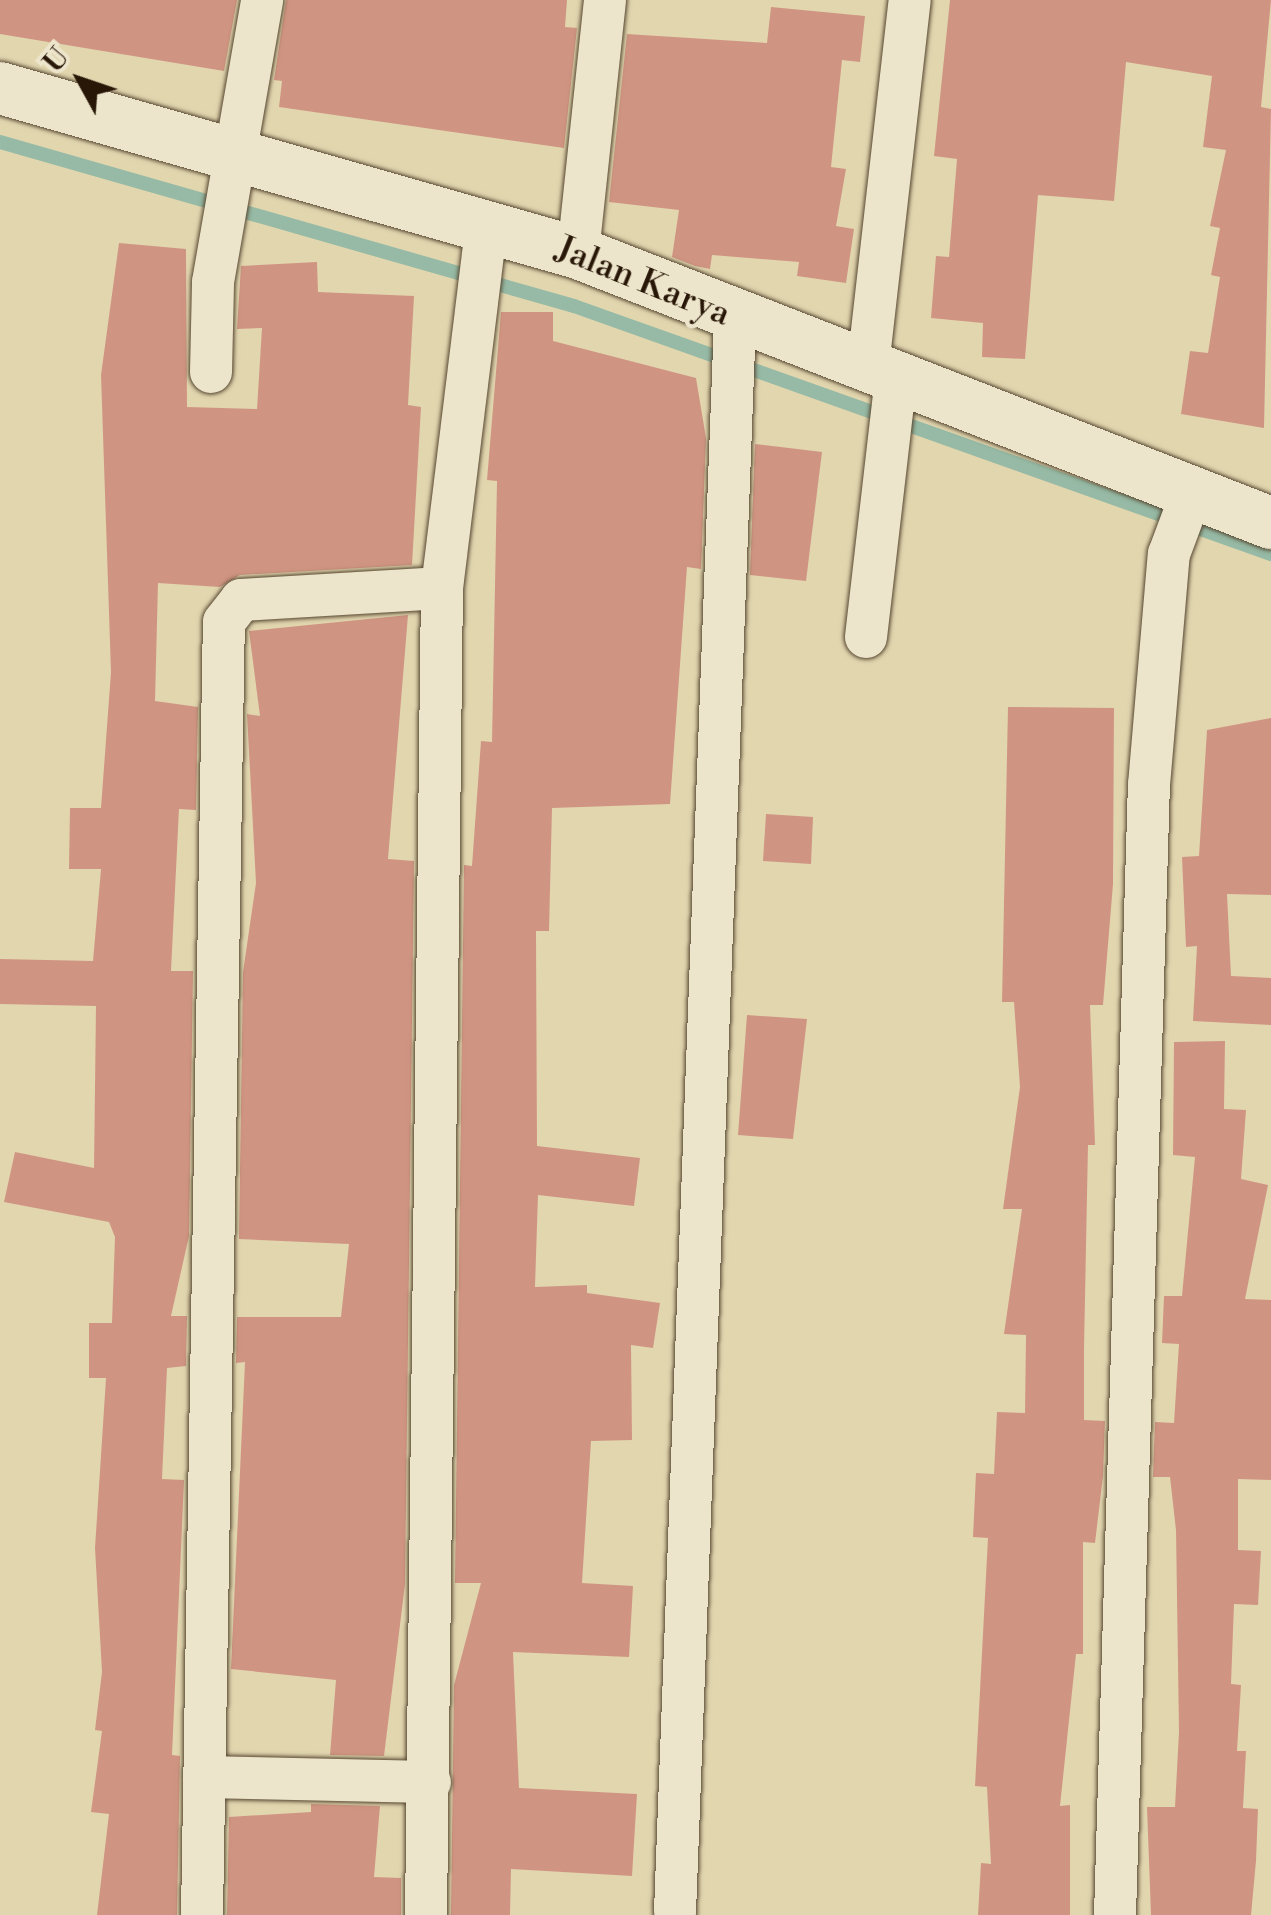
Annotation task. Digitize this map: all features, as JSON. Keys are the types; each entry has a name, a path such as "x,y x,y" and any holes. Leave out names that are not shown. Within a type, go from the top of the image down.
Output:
{"street":[{"path":"212,372 232,189 262,0"},
{"path":"578,253 606,0"},
{"path":"866,637 910,0"},
{"name":"Jalan Karya","path":"0,88 232,189 578,253 731,344 882,372 1188,504 1271,522"},
{"path":"426,1915 442,588 470,307 483,236"},
{"path":"675,1912 731,344"},
{"path":"1114,1915 1149,785 1168,554 1188,504"},
{"path":"202,1915 224,622 241,600 442,588"},
{"path":"204,1777 430,1782"}],"building":[{"path":"0,0 237,0 224,71 0,34"},
{"path":"286,0 567,0 565,27 577,28 564,148 279,107 282,81 274,80"},
{"path":"950,0 1271,0 1261,107 1271,109 1264,428 1181,414 1190,351 1208,353 1220,277 1211,275 1220,228 1210,226 1226,150 1203,147 1212,76 1126,62 1114,201 1038,195 1025,359 982,357 983,323 931,318 936,256 949,257 957,159 934,156"},
{"path":"771,7 865,16 860,62 842,60 831,167 846,169 836,226 854,229 846,283 797,276 799,262 712,255 710,269 695,266 672,257 679,210 609,202 627,34 767,43"},
{"path":"119,243 186,249 187,407 257,409 262,328 237,329 241,266 317,262 318,292 414,296 408,405 421,407 412,565 240,575 220,587 158,583 155,701 198,707 196,810 179,809 171,971 193,971 189,1236 171,1316 187,1316 186,1366 167,1368 162,1479 184,1480 172,1755 180,1756 177,1915 97,1915 109,1814 91,1812 102,1731 95,1730 102,1672 95,1548 106,1378 89,1378 89,1323 112,1323 115,1237 109,1222 4,1202 15,1152 94,1168 96,1006 0,1004 0,959 93,961 101,869 69,869 70,808 101,808 111,672 101,375"},
{"path":"501,312 553,312 553,341 696,378 706,438 701,569 687,567 670,804 552,808 549,931 536,931 537,1146 640,1158 634,1206 538,1195 535,1287 587,1285 587,1293 660,1303 653,1348 631,1345 632,1440 591,1441 582,1583 633,1586 629,1657 513,1652 519,1788 637,1794 632,1876 511,1869 510,1915 451,1915 454,1685 481,1583 455,1583 464,865 472,866 481,741 492,742 497,481 487,480"},
{"path":"755,444 822,452 806,581 750,575"},
{"path":"408,615 388,859 414,861 405,1584 384,1756 330,1755 336,1680 231,1669 245,1362 236,1363 237,1317 341,1317 349,1244 239,1239 243,972 256,883 247,714 260,716 249,631"},
{"path":"1008,707 1114,708 1113,884 1103,1005 1090,1005 1095,1145 1088,1145 1084,1349 1084,1420 1105,1421 1103,1476 1095,1543 1083,1542 1083,1654 1076,1654 1060,1806 1070,1805 1070,1915 978,1915 981,1863 991,1864 987,1787 975,1786 988,1538 973,1537 976,1473 994,1474 997,1412 1025,1413 1026,1335 1004,1334 1022,1209 1003,1209 1020,1087 1014,1002 1002,1002"},
{"path":"1271,718 1271,895 1227,894 1231,976 1271,978 1271,1025 1193,1021 1197,946 1186,947 1182,857 1199,856 1207,730"},
{"path":"766,814 813,817 811,864 763,861"},
{"path":"747,1015 807,1019 793,1139 738,1135"},
{"path":"1225,1041 1224,1109 1246,1110 1241,1179 1268,1185 1245,1299 1271,1300 1271,1480 1238,1479 1238,1550 1261,1551 1258,1605 1234,1604 1231,1684 1241,1685 1237,1751 1246,1751 1243,1808 1258,1809 1256,1861 1251,1915 1151,1915 1147,1807 1175,1807 1179,1732 1176,1530 1170,1477 1153,1477 1155,1422 1174,1423 1179,1344 1162,1343 1164,1296 1182,1296 1195,1157 1173,1155 1174,1042"},
{"path":"311,1804 380,1806 374,1877 401,1878 401,1915 227,1915 229,1817 311,1812"}],"waterway":[{"path":"0,142 574,306 1271,554"}]}
